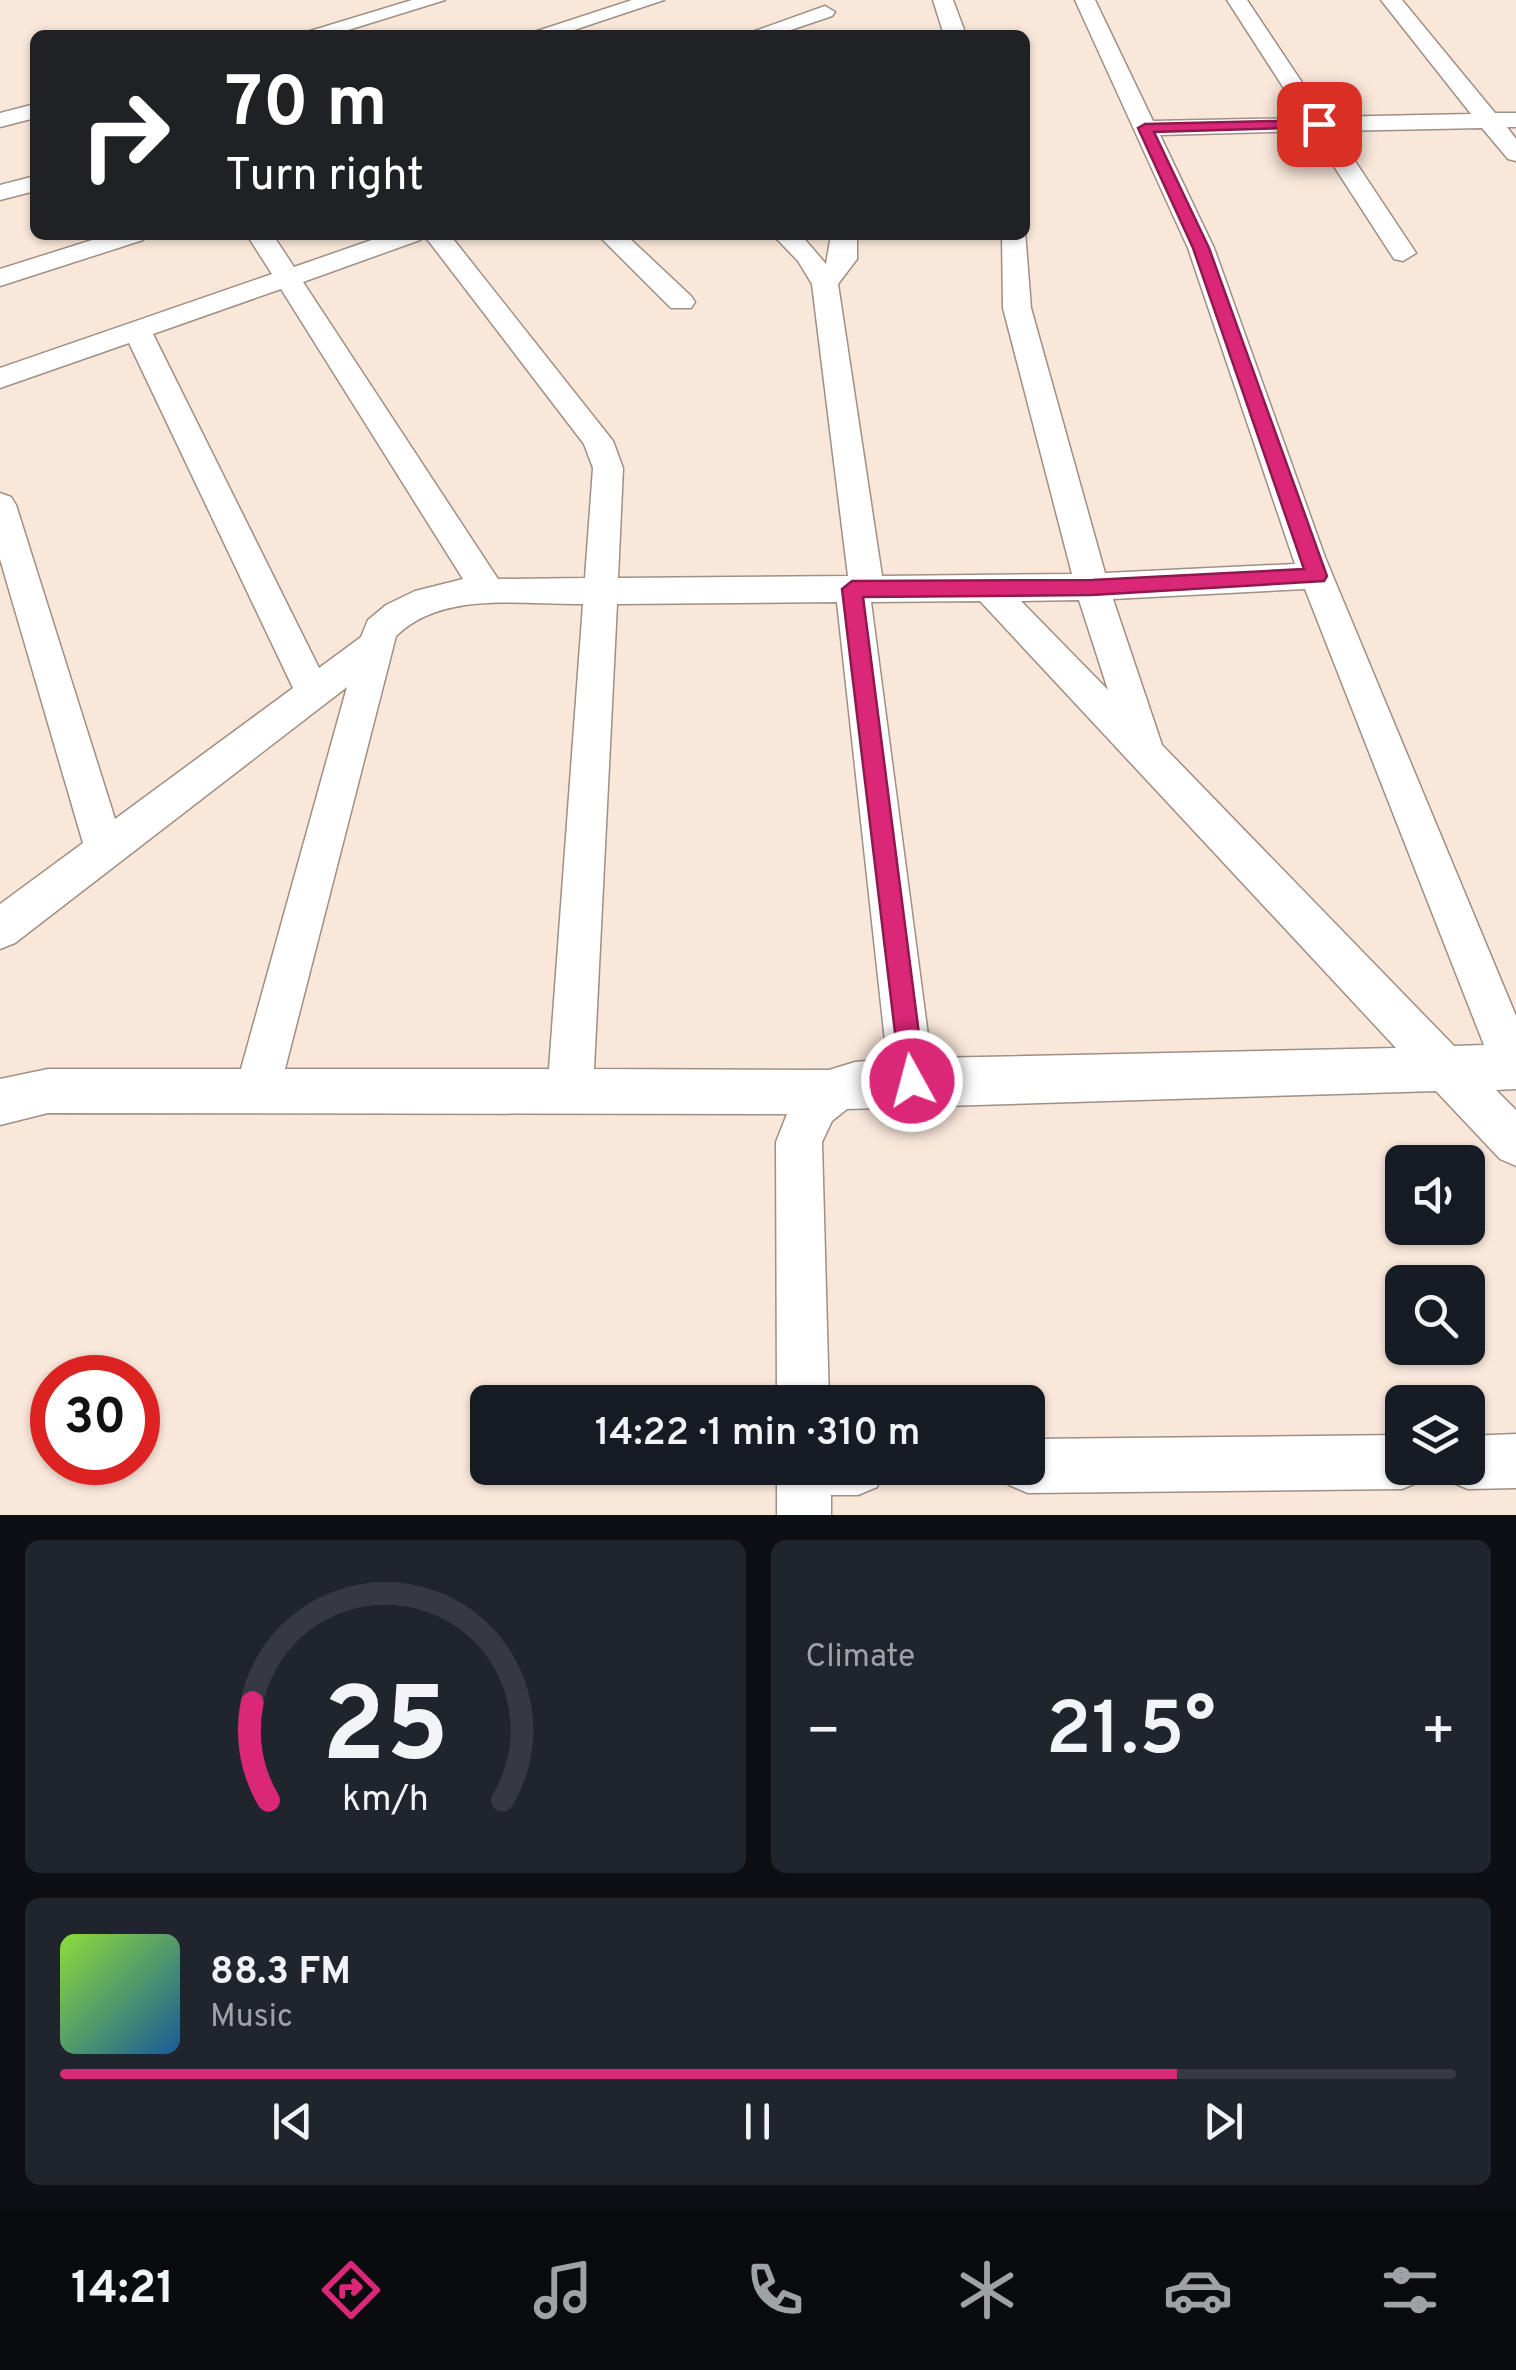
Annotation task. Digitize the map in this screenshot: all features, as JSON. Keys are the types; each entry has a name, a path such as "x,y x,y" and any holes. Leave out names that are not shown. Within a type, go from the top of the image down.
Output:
{"street":[{"path":"326,30 435,0"},
{"path":"553,30 654,0"},
{"path":"943,0 953,30"},
{"path":"0,1102 48,1091 827,1092 850,1083 1516,1067 1317,576 1201,248 1085,0"},
{"path":"1237,0 1403,253"},
{"path":"1391,0 1504,120 1516,154"},
{"path":"767,30 823,6"},
{"path":"0,120 30,111"},
{"path":"1145,128 1504,120"},
{"path":"0,193 30,184"},
{"path":"0,278 118,240"},
{"path":"263,240 489,592"},
{"path":"0,378 397,240"},
{"path":"440,240 605,455 608,468 570,1092"},
{"path":"616,240 681,302"},
{"path":"791,240 809,257 824,284 912,1081"},
{"path":"824,284 844,259 844,240"},
{"path":"1016,240 1017,308 1092,588 1148,756"},
{"path":"137,330 313,692"},
{"path":"0,505 104,850"},
{"path":"257,1091 380,630 396,613 422,599 489,592 1092,588 1317,576"},
{"path":"988,588 1516,1143"},
{"path":"0,929 376,645"},
{"path":"802,1385 799,1142 806,1116 827,1092"},
{"path":"1485,1462 1516,1461"},
{"path":"1045,1466 1385,1462"},
{"path":"804,1485 804,1515"}],"route":[{"path":"912,1081 852,589 1092,588 1317,576 1201,248 1145,128 1319,124"}]}
